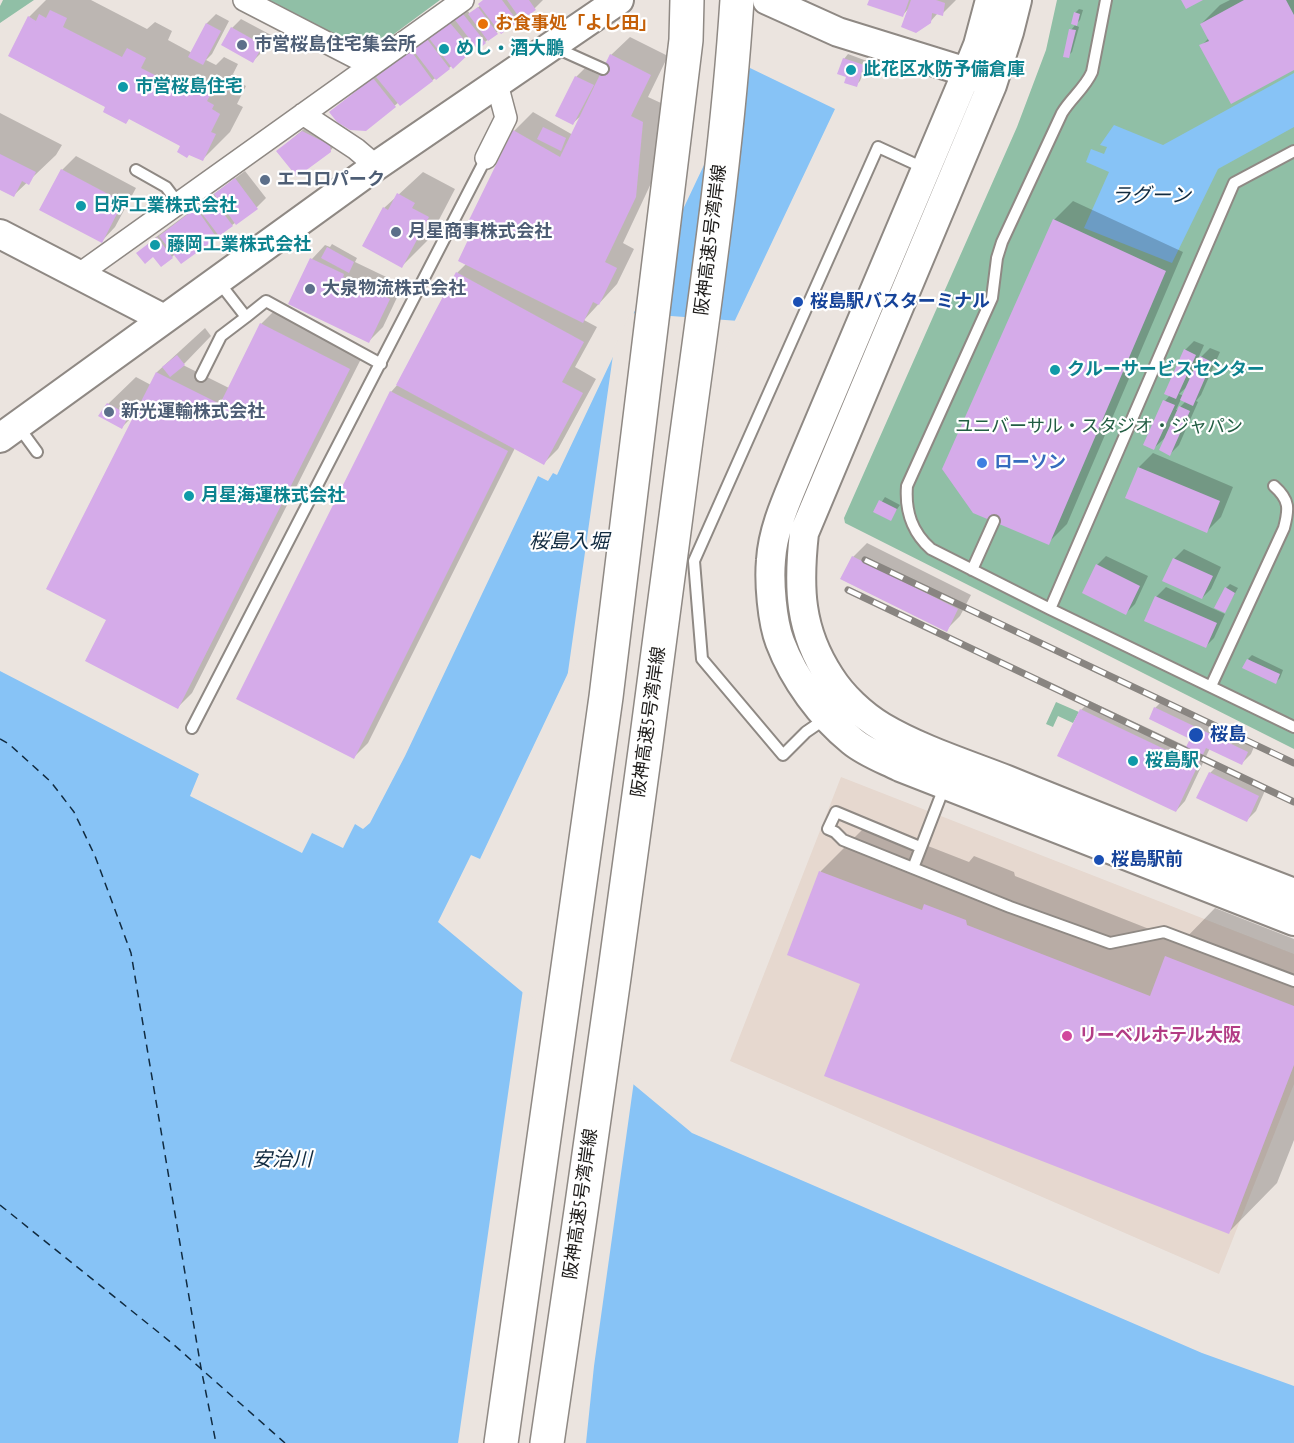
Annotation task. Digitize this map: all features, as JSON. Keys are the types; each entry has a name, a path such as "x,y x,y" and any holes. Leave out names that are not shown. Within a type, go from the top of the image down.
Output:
{"highway":[{"path":"501,1443 606,697 686,40 687,0"},
{"name":"阪神高速5号湾岸線","path":"548,1438 651,711 714,220 734,48 737,0"}],"street":[{"path":"244,0 370,65"},
{"path":"78,274 463,0"},
{"path":"9,432 376,166 619,0"},
{"path":"767,0 838,32 967,72 992,85"},
{"path":"990,0 978,45 801,465 778,525 771,560 771,594 779,640 798,678 827,717 853,742 900,767 1294,921"},
{"path":"1017,0 992,85 804,533 800,589 804,619 812,643 830,677 853,704 880,726 907,740 1034,792 1294,893"},
{"path":"486,158 506,118 496,84"},
{"path":"303,114 356,149 376,166"},
{"path":"0,234 164,319"}],"lane":[{"path":"1106,0 1092,72 1062,113 1002,242 997,258 992,297 907,486 907,513 921,540 931,549 1294,727"},
{"path":"552,46 603,69"},
{"path":"827,717 806,732 783,755 702,659 694,561 878,147 927,169"},
{"path":"1050,609 1234,183 1294,151"},
{"path":"192,728 486,158"},
{"path":"136,170 166,187 178,203"},
{"path":"218,281 246,317"},
{"path":"201,376 221,336 266,301 381,364"},
{"path":"9,432 37,452"},
{"path":"1211,686 1284,528 1287,505 1283,493 1274,486"},
{"path":"972,570 994,521"},
{"path":"913,868 945,784"},
{"path":"920,848 836,812 828,829 843,840 1010,907 1110,943 1164,932 1294,981"}],"shaded area":[{"path":"841,777 1294,954 1294,1084 1219,1274 730,1061"}],"green space":[{"path":"3,0 34,0 0,23 0,6"},
{"path":"267,0 440,0 375,48 360,49"},
{"name":"ユニバーサル・スタジオ・ジャパン","path":"1057,0 1294,0 1294,749 845,523 844,518 1017,127 1046,50"},
{"path":"1056,702 1079,712 1073,723 1058,716 1053,727 1046,724"}],"water":[{"name":"安治川","path":"750,68 835,109 480,859 471,855 438,922 692,1133 1202,1353 1294,1386 1294,1443 0,1443 0,671 199,774 190,796 302,853 312,833 343,848 355,824 363,829 370,823 405,756 538,476 548,481 553,473 557,475"},
{"name":"ラグーン","path":"1294,73 1294,127 1218,169 1172,263 1084,228 1109,172 1086,162 1091,149 1104,154 1107,147 1100,145 1114,125 1163,145"}],"pier":[{"path":"630,313 739,321 566,686 614,348"},
{"path":"523,989 634,1081 594,1366 586,1443 458,1443"}],"building":[{"path":"483,0 502,0 518,22 501,34 478,4"},
{"path":"507,0 529,0 536,10 521,20"},
{"path":"869,0 909,0 903,17 867,5"},
{"path":"911,0 936,0 945,3 943,16 932,13 931,23 916,33 901,27"},
{"path":"1181,0 1203,0 1186,9"},
{"path":"1244,0 1286,0 1294,15 1294,70 1231,104 1199,45 1209,41 1200,24"},
{"name":"お食事処「よし田」","path":"478,7 498,34 488,41 468,14"},
{"name":"市営桜島住宅","path":"50,10 67,18 63,27 122,57 127,48 146,58 141,68 190,93 195,83 212,92 207,101 214,105 212,109 220,114 211,132 216,134 203,161 189,155 187,158 177,152 180,146 129,119 126,124 103,112 105,107 8,56 28,16 36,21 39,14 46,18"},
{"path":"1074,12 1080,14 1077,26 1071,24"},
{"path":"463,14 486,43 478,50 455,20"},
{"path":"206,23 221,31 203,65 188,57"},
{"path":"450,23 473,50 453,69 428,37"},
{"name":"市営桜島住宅集会所","path":"231,27 263,45 253,63 221,45"},
{"path":"1069,29 1076,30 1069,58 1063,57"},
{"path":"427,39 450,69 436,80 413,50"},
{"path":"411,51 433,81 400,106 376,77"},
{"path":"610,54 651,75 631,116 643,122 636,197 605,262 617,268 599,305 593,302 583,323 458,261 476,223 469,220 513,130 560,157"},
{"name":"此花区水防予備倉庫","path":"843,58 864,65 857,87 844,83 846,77 837,74"},
{"path":"575,76 594,85 573,125 555,116"},
{"path":"373,78 396,107 366,131 350,130 337,122 329,112"},
{"path":"543,127 566,138 561,151 537,139"},
{"path":"302,131 330,145 331,152 297,177 276,151"},
{"path":"0,154 36,172 29,185 22,181 14,197 0,190"},
{"name":"日炉工業株式会社","path":"61,169 123,202 102,243 39,210"},
{"path":"235,178 258,209 236,225 214,194"},
{"name":"月星商事株式会社","path":"397,193 415,203 412,208 429,217 402,268 362,246 383,207 388,210"},
{"path":"211,197 233,226 219,236 197,207"},
{"path":"196,208 217,238 181,264 159,236"},
{"name":"クルーサービスセンター","path":"1053,219 1166,271 1049,545 973,513 942,469"},
{"name":"藤岡工業株式会社","path":"157,237 173,258 161,267 153,257 145,264 136,253"},
{"path":"327,247 354,262 349,273 321,258"},
{"path":"310,258 344,274 343,277 390,299 369,343 288,304"},
{"path":"456,272 584,342 562,382 583,393 544,465 396,385"},
{"name":"月星海運株式会社","path":"260,323 350,369 178,709 85,661 106,620 46,589 156,372 220,404"},
{"path":"1184,349 1196,355 1176,399 1164,394"},
{"path":"177,355 185,365 170,377 162,367"},
{"path":"1200,356 1212,362 1193,406 1180,400"},
{"name":"月星海運株式会社","path":"390,391 508,451 354,759 236,699"},
{"path":"1163,400 1175,405 1154,450 1143,445"},
{"path":"107,403 129,415 122,429 98,416"},
{"path":"1179,406 1190,411 1170,456 1159,450"},
{"path":"1138,467 1220,501 1207,533 1125,498"},
{"path":"879,500 897,509 891,521 873,512"},
{"path":"852,556 958,609 947,632 840,579"},
{"path":"1173,558 1213,576 1202,599 1162,581"},
{"path":"1096,564 1140,586 1126,615 1082,593"},
{"path":"1225,587 1235,593 1225,613 1214,608"},
{"path":"1155,596 1217,623 1206,648 1144,621"},
{"path":"1247,659 1280,674 1276,684 1242,668"},
{"name":"桜島駅","path":"1154,707 1248,752 1242,765 1206,748 1176,812 1057,756 1080,709 1181,757 1190,739 1149,719"},
{"path":"1209,772 1259,796 1247,822 1196,798"},
{"name":"リーベルホテル大阪","path":"819,871 922,910 924,904 966,920 967,925 1150,996 1165,956 1294,1006 1294,1065 1229,1234 824,1076 860,984 787,955"}],"ferry route":[{"path":"0,739 9,744 51,782 74,812 95,856 131,953 201,1368 216,1443"},
{"path":"0,1205 173,1344 285,1443"}],"railway":[{"path":"865,560 1294,763"},
{"path":"848,590 1294,802"}],"place":[{"name":"お食事処「よし田」","path":"483,24"},
{"name":"市営桜島住宅集会所","path":"242,45"},
{"name":"めし・酒大鵬","path":"444,49"},
{"name":"此花区水防予備倉庫","path":"851,70"},
{"name":"市営桜島住宅","path":"123,87"},
{"name":"エコロパーク","path":"265,180"},
{"name":"日炉工業株式会社","path":"81,206"},
{"name":"月星商事株式会社","path":"396,232"},
{"name":"藤岡工業株式会社","path":"155,245"},
{"name":"大泉物流株式会社","path":"310,289"},
{"name":"桜島駅バスターミナル","path":"798,302"},
{"name":"クルーサービスセンター","path":"1055,370"},
{"name":"新光運輸株式会社","path":"109,412"},
{"name":"ローソン","path":"982,463"},
{"name":"月星海運株式会社","path":"189,496"},
{"name":"桜島","path":"1196,735"},
{"name":"桜島駅","path":"1133,761"},
{"name":"桜島駅前","path":"1099,860"},
{"name":"リーベルホテル大阪","path":"1067,1036"}],"water label":[{"name":"桜島入堀","path":"569,542"}]}
